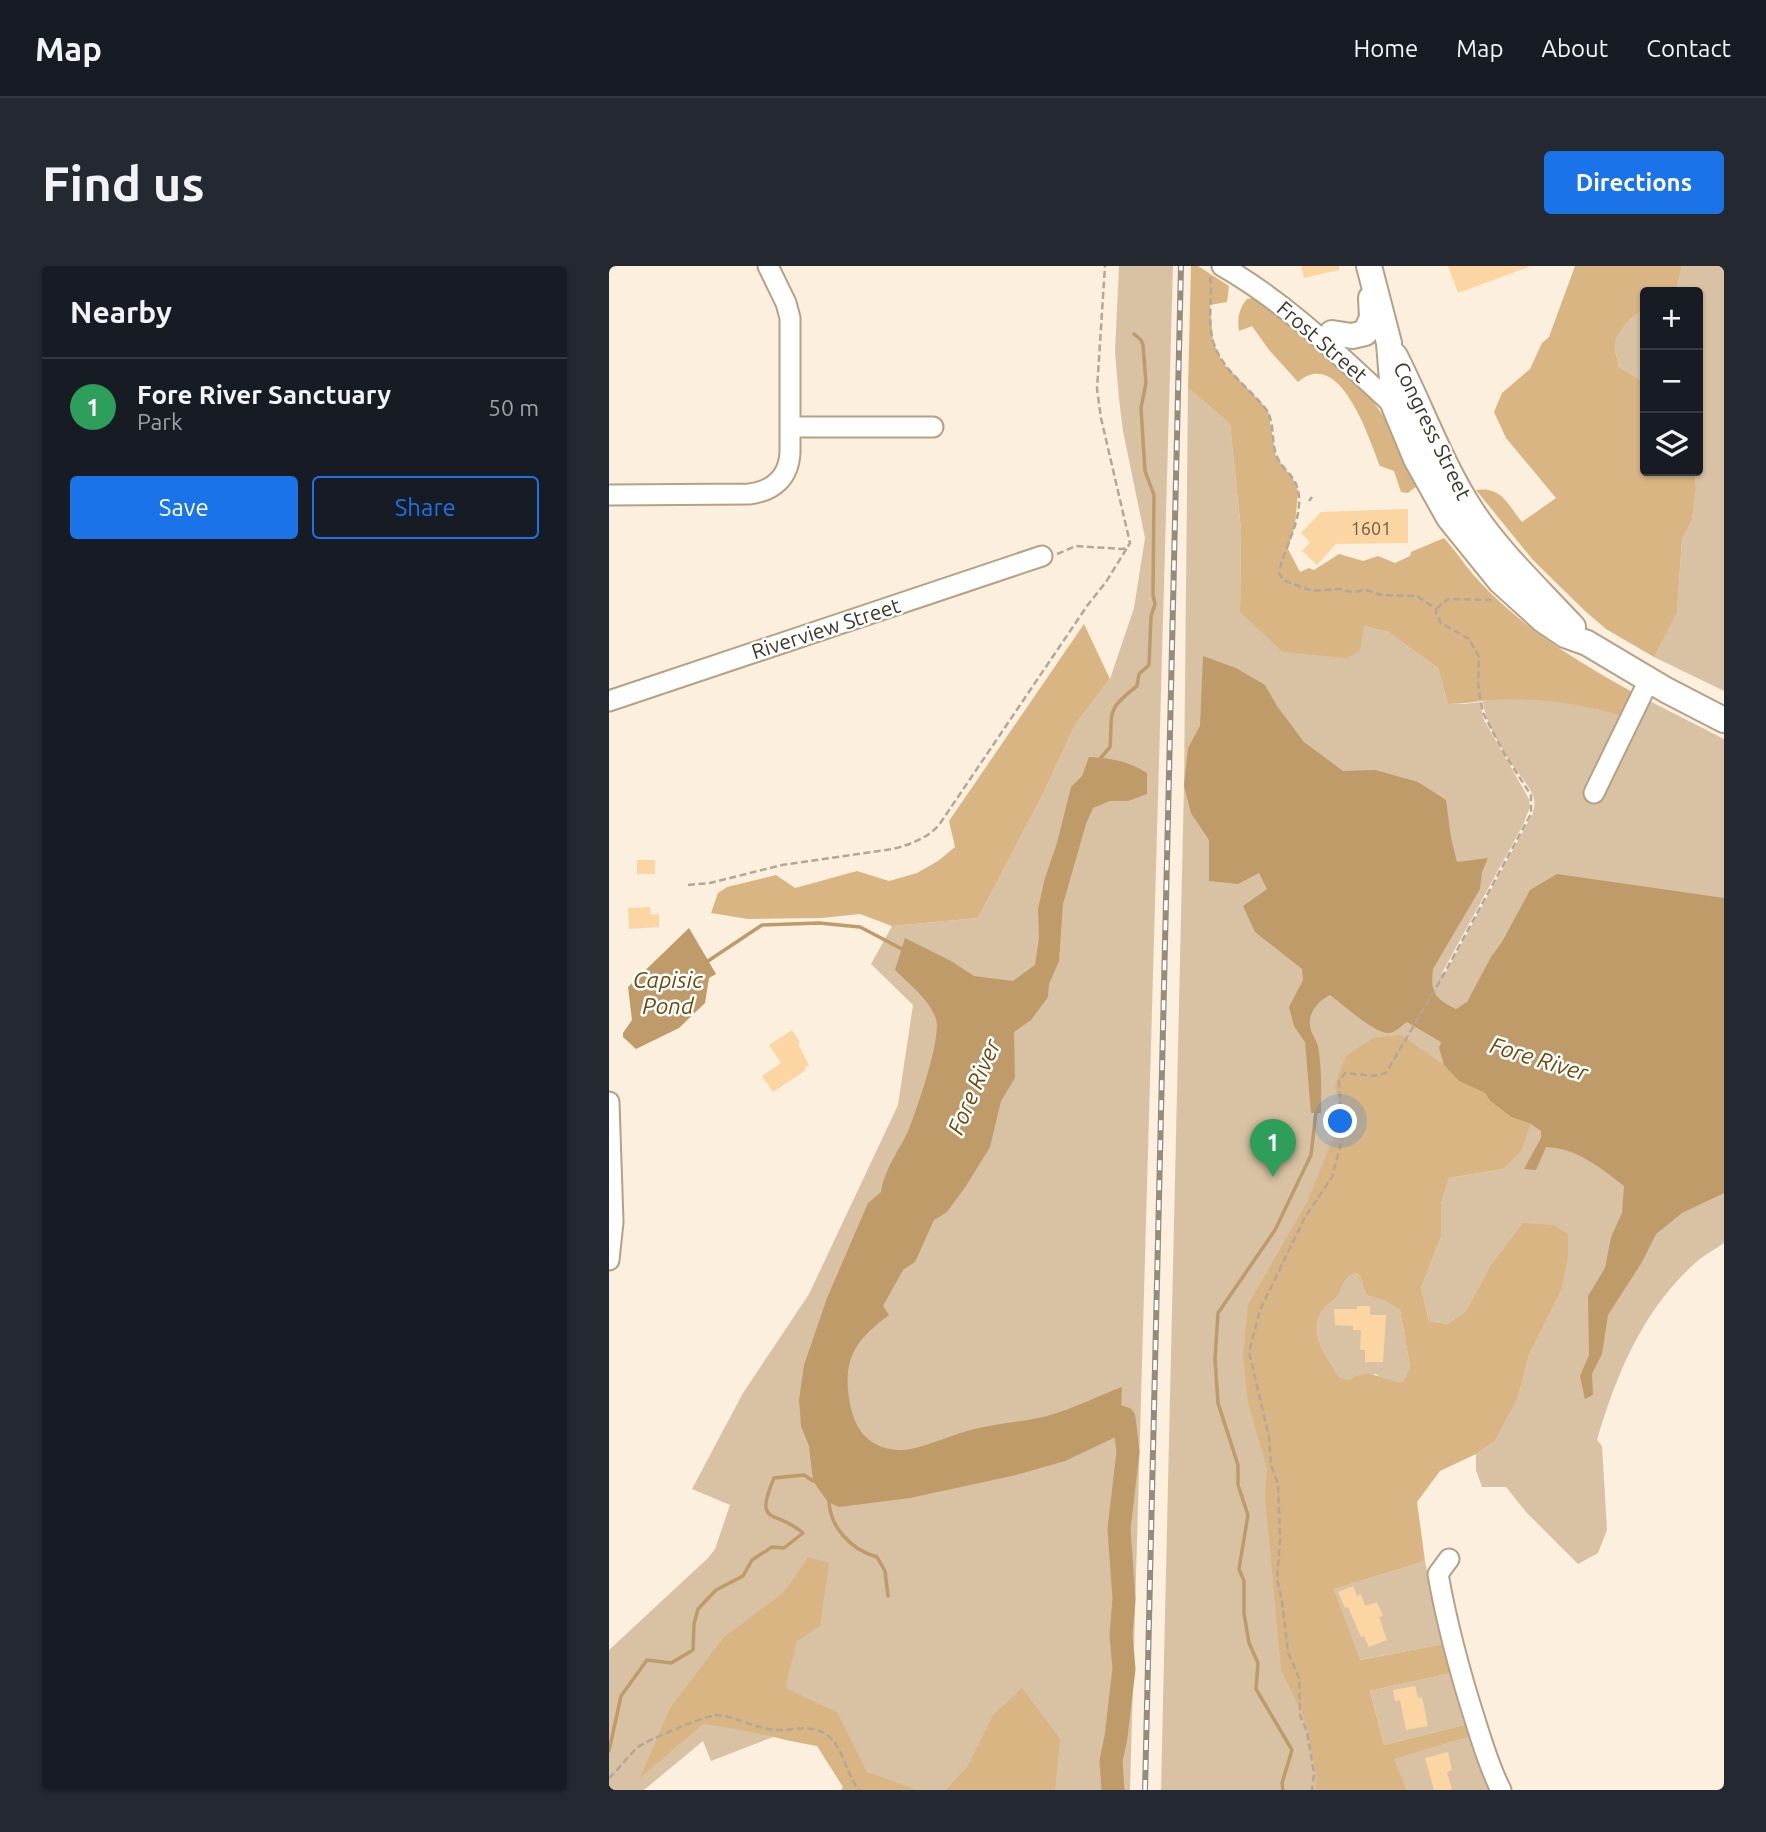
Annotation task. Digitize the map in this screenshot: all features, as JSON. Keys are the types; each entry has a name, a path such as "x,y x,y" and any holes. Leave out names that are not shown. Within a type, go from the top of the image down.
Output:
{"main road":[{"path":"1332,333 1361,335 1370,325 1369,268"},
{"name":"Congress Street","path":"1369,268 1389,343 1444,463 1472,512 1504,553 1587,643"},
{"name":"Congress Street","path":"1389,343 1392,393 1416,459 1437,500 1476,554 1506,587 1543,620 1565,635 1587,643 1724,720"},
{"path":"1392,393 1409,407 1437,470 1465,518 1504,564 1552,605"}],"street":[{"path":"609,495 760,492 774,486 787,470 790,427 790,318 786,303 768,266"},
{"name":"Frost Street","path":"1222,266 1280,295 1332,333 1371,369 1392,393"},
{"name":"Frost Street","path":"1246,280 1392,393"},
{"path":"790,427 933,426"},
{"name":"Riverview Street","path":"609,701 1042,556"},
{"path":"1594,793 1649,680"},
{"path":"609,1102 613,1222 609,1260"},
{"path":"1449,1559 1438,1574 1448,1627 1473,1715 1501,1790"}],"path":[{"path":"688,885 710,883 782,865 893,849 910,845 930,834 939,825 1106,582 1130,543 1109,456 1097,389 1105,266"},
{"path":"1210,283 1212,292 1209,312 1213,342 1231,374 1268,410 1276,457 1293,479 1298,491 1295,525 1279,573 1283,580 1312,591 1367,590 1381,595 1417,596 1436,609"},
{"path":"1309,501 1312,497"},
{"path":"1042,556 1046,567 1058,553 1076,546 1107,550 1127,548"},
{"path":"1436,609 1448,599 1494,600"},
{"path":"1312,1790 1314,1773 1307,1732 1300,1715 1299,1678 1287,1652 1277,1578 1280,1540 1278,1485 1271,1465 1269,1437 1249,1352 1260,1310 1304,1219 1332,1177 1342,1140 1339,1081 1345,1073 1373,1076 1386,1073 1444,974 1531,814 1531,796 1483,713 1478,684 1479,657 1469,639 1441,623 1436,609"},
{"path":"609,1778 645,1742 656,1740 702,1718 717,1715 754,1727 780,1730 806,1728 825,1733 835,1742 851,1779 859,1790"}],"shaded area":[{"path":"1119,266 1173,266 1130,1790 845,1790 817,1720 711,1761 703,1741 644,1790 609,1790 609,1650 715,1549 730,1505 692,1489 743,1393 809,1294 898,1105 913,1005 871,964 892,926 978,918 1043,794 1076,723 1110,679 1134,608 1145,538 1119,399 1115,352"},
{"path":"1191,266 1198,266 1229,286 1227,302 1210,305 1213,342 1223,363 1268,410 1276,457 1293,479 1298,491 1295,525 1288,549 1300,572 1309,568 1314,570 1339,554 1363,561 1378,556 1395,563 1410,556 1411,552 1444,538 1478,580 1513,614 1572,656 1634,693 1623,717 1591,708 1542,700 1508,699 1448,704 1438,668 1388,632 1364,626 1360,651 1347,658 1283,652 1240,612 1241,530 1230,424 1188,388"},
{"path":"1575,266 1682,266 1677,287 1640,287 1640,313 1626,324 1615,344 1619,367 1640,380 1640,476 1695,476 1692,520 1682,540 1677,612 1654,657 1606,629 1585,611 1533,560 1476,490 1498,494 1522,522 1556,498 1506,438 1494,412 1502,393 1530,369 1542,343 1549,337"},
{"path":"1682,266 1724,266 1724,691 1654,657 1677,611 1682,540 1692,520 1695,476 1703,476 1703,287 1677,287"},
{"path":"1253,298 1308,339 1372,400 1387,421 1417,486 1408,493 1401,492 1394,471 1380,466 1360,418 1340,385 1327,376 1313,374 1298,382 1252,326 1239,331 1240,310 1247,299"},
{"path":"1640,313 1640,380 1619,367 1615,346 1619,334"},
{"path":"1188,388 1230,424 1241,530 1240,612 1364,626 1388,632 1438,668 1448,704 1480,702 1483,718 1529,799 1530,807 1523,825 1442,973 1445,974 1534,807 1530,790 1494,735 1483,701 1554,701 1623,717 1634,693 1724,739 1724,1243 1697,1262 1675,1283 1645,1324 1622,1368 1597,1440 1602,1446 1607,1530 1598,1553 1578,1564 1526,1512 1506,1487 1482,1487 1476,1470 1476,1454 1495,1441 1518,1398 1529,1355 1561,1291 1489,1268 1466,1311 1447,1324 1429,1321 1421,1288 1441,1237 1441,1204 1449,1178 1503,1169 1531,1124 1485,1093 1459,1081 1275,1318 1337,1790 1161,1790 1184,786"},
{"path":"1084,624 1110,679 1076,723 1043,794 978,918 892,926 860,914 822,918 748,919 711,913 718,893 727,887 776,875 795,888 857,871 889,881 917,873 938,861 955,847 949,821"},
{"path":"1401,1035 1444,1065 1459,1081 1485,1093 1490,1101 1511,1117 1531,1124 1521,1151 1503,1169 1449,1178 1441,1204 1441,1237 1421,1288 1429,1321 1447,1324 1466,1311 1489,1268 1523,1223 1553,1225 1568,1234 1568,1257 1561,1291 1529,1355 1518,1398 1495,1441 1476,1454 1440,1471 1417,1502 1425,1561 1334,1589 1360,1660 1443,1644 1451,1673 1370,1691 1384,1745 1468,1724 1472,1736 1394,1759 1407,1790 1316,1790 1315,1767 1304,1718 1281,1669 1265,1496 1267,1469 1248,1402 1243,1357 1248,1305 1307,1202 1341,1119 1335,1085 1346,1056 1373,1038","holes":["1356,1273 1366,1295 1386,1301 1400,1310 1410,1367 1403,1382 1369,1374 1349,1380 1339,1377 1322,1347 1317,1331 1322,1312 1337,1297 1349,1276"]},
{"path":"1356,1273 1366,1295 1386,1301 1400,1310 1410,1367 1403,1382 1386,1381 1376,1374 1349,1380 1339,1377 1322,1347 1317,1331 1320,1315 1339,1294 1347,1279"},
{"path":"808,1557 829,1563 820,1626 797,1641 785,1688 837,1712 867,1772 917,1790 841,1790 843,1787 817,1746 703,1724 640,1778 670,1708 724,1637 784,1592"},
{"path":"1425,1561 1443,1644 1359,1660 1334,1589"},
{"path":"1451,1673 1468,1724 1384,1745 1370,1691"},
{"path":"1022,1688 1060,1739 1055,1790 946,1790 967,1767 993,1715"},
{"path":"1472,1736 1490,1790 1407,1790 1393,1759"}],"water":[{"name":"Fore River","path":"1203,656 1236,668 1265,685 1304,742 1343,771 1375,770 1418,782 1446,800 1457,862 1488,858 1482,872 1480,889 1433,969 1433,989 1443,1002 1456,1009 1467,1002 1530,890 1557,874 1724,898 1724,1193 1682,1213 1656,1234 1642,1262 1608,1315 1602,1354 1592,1374 1593,1395 1585,1399 1580,1376 1589,1355 1588,1296 1605,1268 1611,1237 1622,1213 1624,1186 1588,1160 1557,1148 1546,1147 1536,1170 1524,1169 1541,1138 1541,1131 1531,1124 1511,1117 1490,1101 1485,1093 1459,1081 1444,1065 1439,1048 1441,1042 1407,1022 1392,1032 1381,1031 1366,1023 1330,995 1315,1007 1310,1020 1318,1046 1321,1080 1321,1113 1311,1113 1305,1042 1294,1026 1289,1007 1303,980 1302,969 1255,932 1243,906 1267,889 1259,873 1238,884 1209,881 1209,840 1191,813 1184,786 1188,748 1200,726"},
{"name":"Fore River","path":"1089,757 1119,761 1147,773 1147,794 1128,801 1110,801 1093,808 1063,904 1059,961 1049,984 1048,997 1031,1020 1014,1032 1015,1078 1001,1101 990,1147 947,1212 934,1220 915,1262 903,1270 883,1306 889,1315 856,1347 849,1366 848,1390 855,1421 866,1438 885,1448 897,1450 924,1446 974,1429 1047,1416 1122,1387 1120,1435 1065,1461 1016,1475 910,1498 839,1507 828,1502 813,1481 809,1446 801,1426 799,1400 804,1365 827,1298 868,1203 881,1192 889,1167 909,1129 932,1056 937,1028 933,1012 895,970 905,938 974,976 1013,981 1035,965 1039,938 1038,909 1045,878 1071,787 1082,776"},
{"name":"Capisic Pond","path":"689,928 716,974 709,978 705,1003 679,1028 636,1049 623,1037 632,1020 628,987"}],"building":[{"path":"1301,266 1339,266 1339,270 1304,278"},
{"path":"1448,266 1528,266 1529,267 1458,293"},
{"path":"1408,509 1408,543 1336,544 1317,565 1302,551 1310,542 1301,533 1321,512"},
{"path":"637,860 655,860 655,874 637,874"},
{"path":"650,907 651,915 659,914 659,927 629,929 628,908"},
{"path":"792,1030 809,1065 804,1068 806,1070 773,1092 762,1076 781,1063 769,1045"},
{"path":"1357,1306 1370,1306 1370,1315 1386,1315 1383,1362 1365,1362 1365,1350 1360,1350 1361,1330 1353,1330 1353,1326 1335,1325 1334,1309 1357,1309"},
{"path":"1353,1586 1357,1596 1361,1594 1365,1606 1377,1602 1383,1616 1379,1617 1387,1640 1369,1647 1364,1636 1361,1637 1338,1592"},
{"path":"1415,1686 1418,1698 1422,1697 1428,1726 1406,1730 1400,1700 1395,1701 1393,1690"},
{"path":"1448,1752 1452,1770 1447,1772 1452,1790 1434,1790 1425,1758"}],"waterway":[{"path":"1099,760 1110,747 1111,718 1115,707 1137,686 1139,674 1149,665 1151,616 1155,604 1154,495 1145,471 1141,408 1146,383 1143,345 1134,334"},
{"path":"705,963 762,925 819,923 860,927 904,950"},
{"path":"1283,1790 1282,1783 1292,1750 1256,1689 1258,1663 1249,1643 1244,1613 1244,1581 1239,1569 1248,1515 1238,1485 1238,1465 1218,1403 1215,1359 1218,1313 1275,1230 1311,1155 1316,1112"},
{"path":"1091,1423 1110,1414 1124,1418 1128,1452 1119,1529 1124,1599 1121,1635 1124,1669 1111,1761 1113,1790"},
{"path":"609,1751 621,1696 647,1660 671,1663 693,1650 694,1624 698,1609 716,1590 743,1576 752,1560 772,1547 784,1548 803,1533 767,1511 768,1493 774,1478 804,1475 816,1480"},
{"path":"829,1497 832,1518 843,1535 858,1549 877,1557 885,1571 888,1596"}],"railway":[{"path":"1145,1790 1181,266"}],"place":[{"name":"Fore River Sanctuary","path":"1273,1177"}]}
